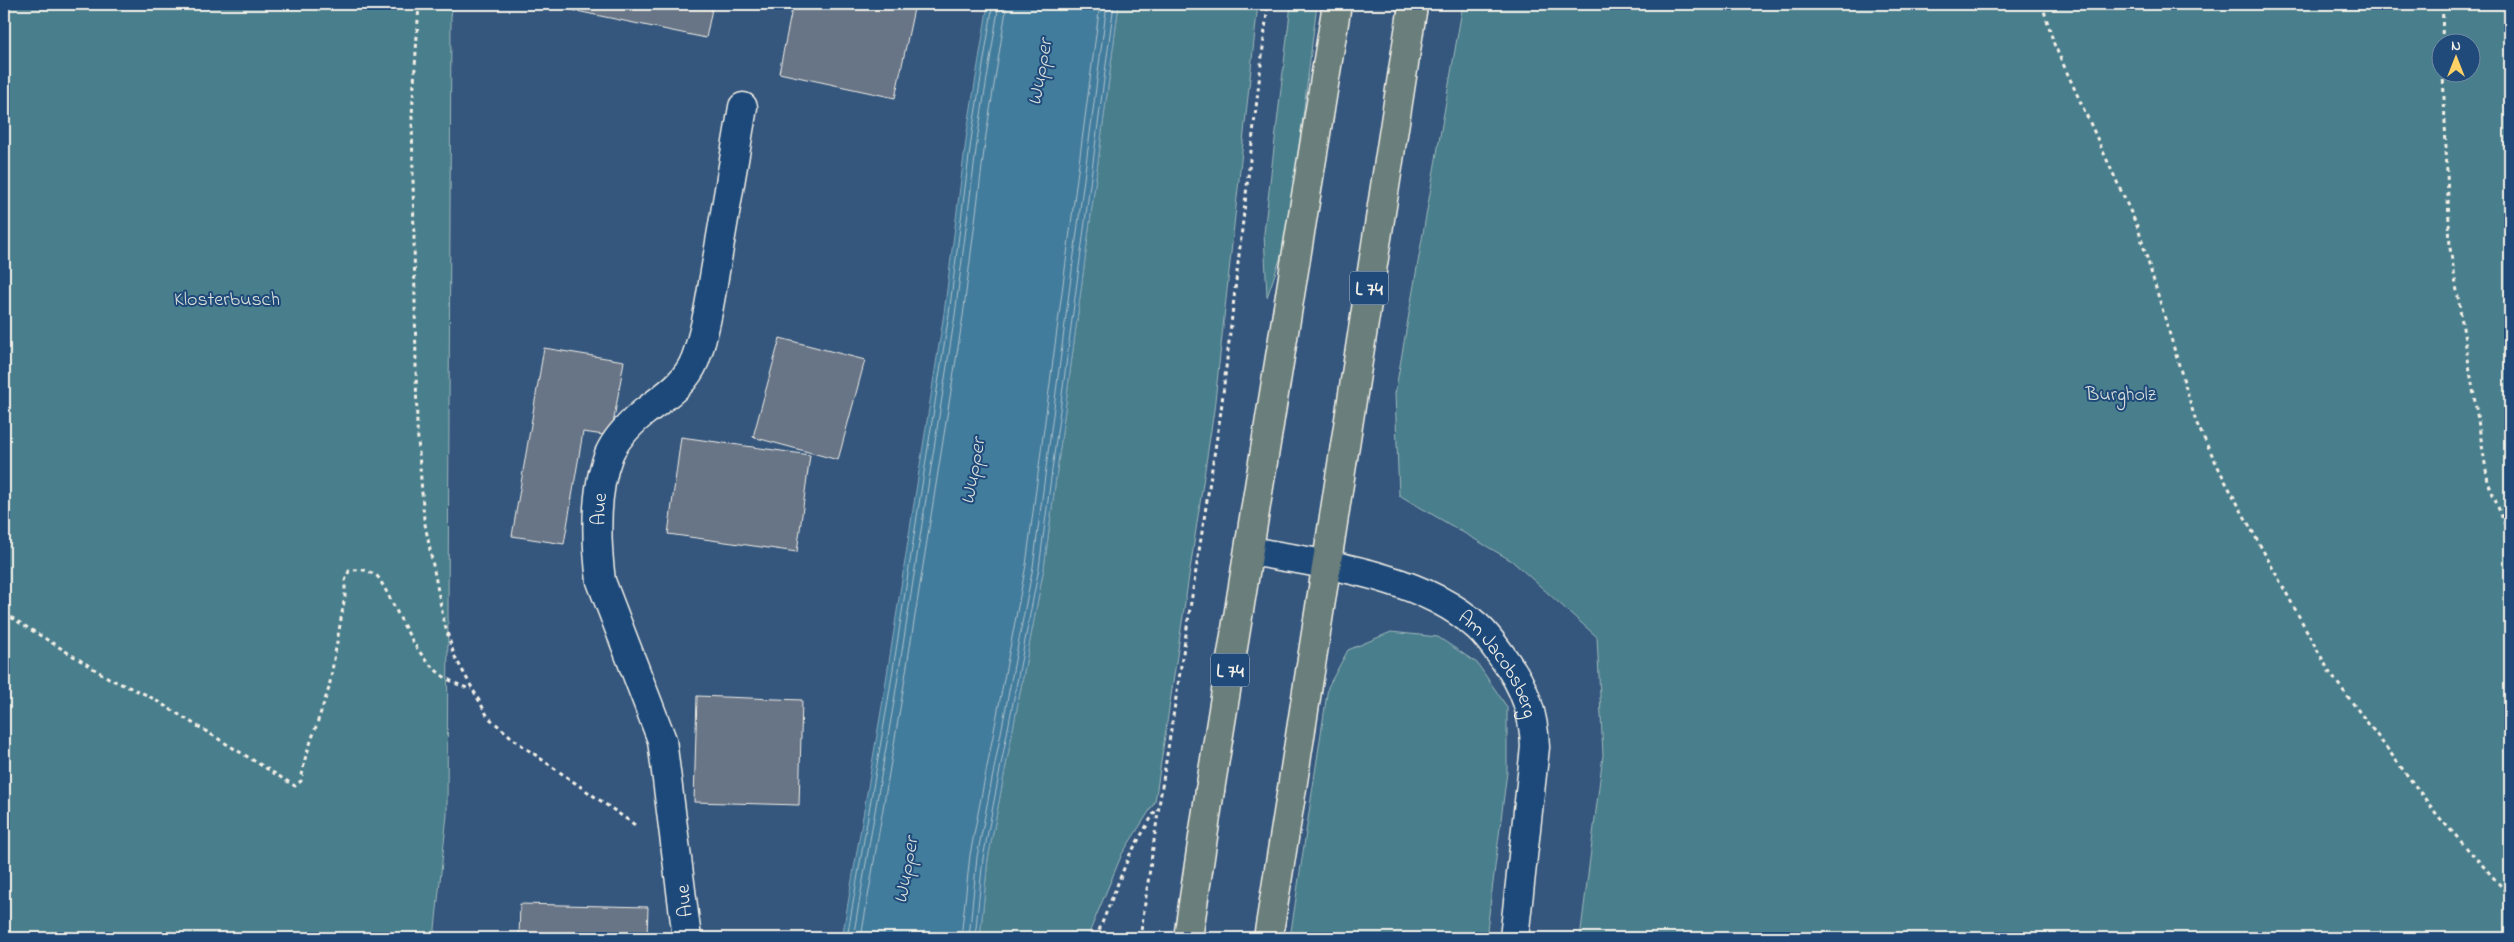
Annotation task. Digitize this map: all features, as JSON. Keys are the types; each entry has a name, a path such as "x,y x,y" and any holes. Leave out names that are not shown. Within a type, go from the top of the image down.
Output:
{"main road":[{"name":"L 74","path":"1188,938 1210,790 1337,4"},
{"name":"L 74","path":"1268,938 1328,565 1413,8"}],"street":[{"name":"Aue","path":"687,938 662,740 601,581 598,558 598,520 603,475 610,452 623,432 642,414 679,385 691,369 696,358 708,310 743,107"},
{"name":"Am Jacobsberg","path":"1250,551 1328,565 1411,588 1452,608 1478,627 1492,642 1518,681 1532,716 1535,746 1514,938"}],"path":[{"path":"419,4 412,115 416,427 424,519 444,622 454,655 488,717 517,742 640,830"},
{"path":"1140,938 1221,411 1268,4"},
{"path":"2042,4 2054,44 2138,228 2196,422 2225,481 2330,673 2438,816 2510,896"},
{"path":"2442,32 2443,4"},
{"path":"2443,82 2450,248 2488,482 2510,537"},
{"path":"4,613 112,680 147,695 295,786 301,781 305,759 329,688 345,596 345,581 349,571 358,568 369,571 378,577 410,640 426,660 440,675 454,684 472,690"},
{"path":"1096,938 1129,856 1159,806"}],"green space":[{"name":"Klosterbusch","path":"4,4 453,4 451,16 447,815 434,938 4,938"},
{"path":"1119,4 1258,4 1214,410 1155,802 1122,854 1087,938 980,938 988,859 1044,568"},
{"path":"1291,4 1317,4 1288,236 1267,297 1264,233"},
{"name":"Burgholz","path":"1463,4 2510,4 2510,938 1580,938 1603,755 1597,637 1512,561 1399,495 1395,394"},
{"path":"1391,632 1438,637 1477,663 1507,707 1507,772 1486,938 1290,938 1328,687 1348,650"}],"water":[{"name":"Wupper","path":"988,4 1119,4 1044,568 988,859 980,938 842,938 883,700 944,313 967,132"}],"building":[{"path":"543,4 713,4 706,38"},
{"path":"793,4 915,4 895,98 779,73"},
{"path":"780,338 865,360 838,460 753,437"},
{"path":"544,348 624,361 611,436 583,432 564,544 512,536"},
{"path":"681,437 810,455 797,552 668,534"},
{"path":"697,696 802,700 799,805 694,802"},
{"path":"520,904 648,907 647,938 519,938"}]}
